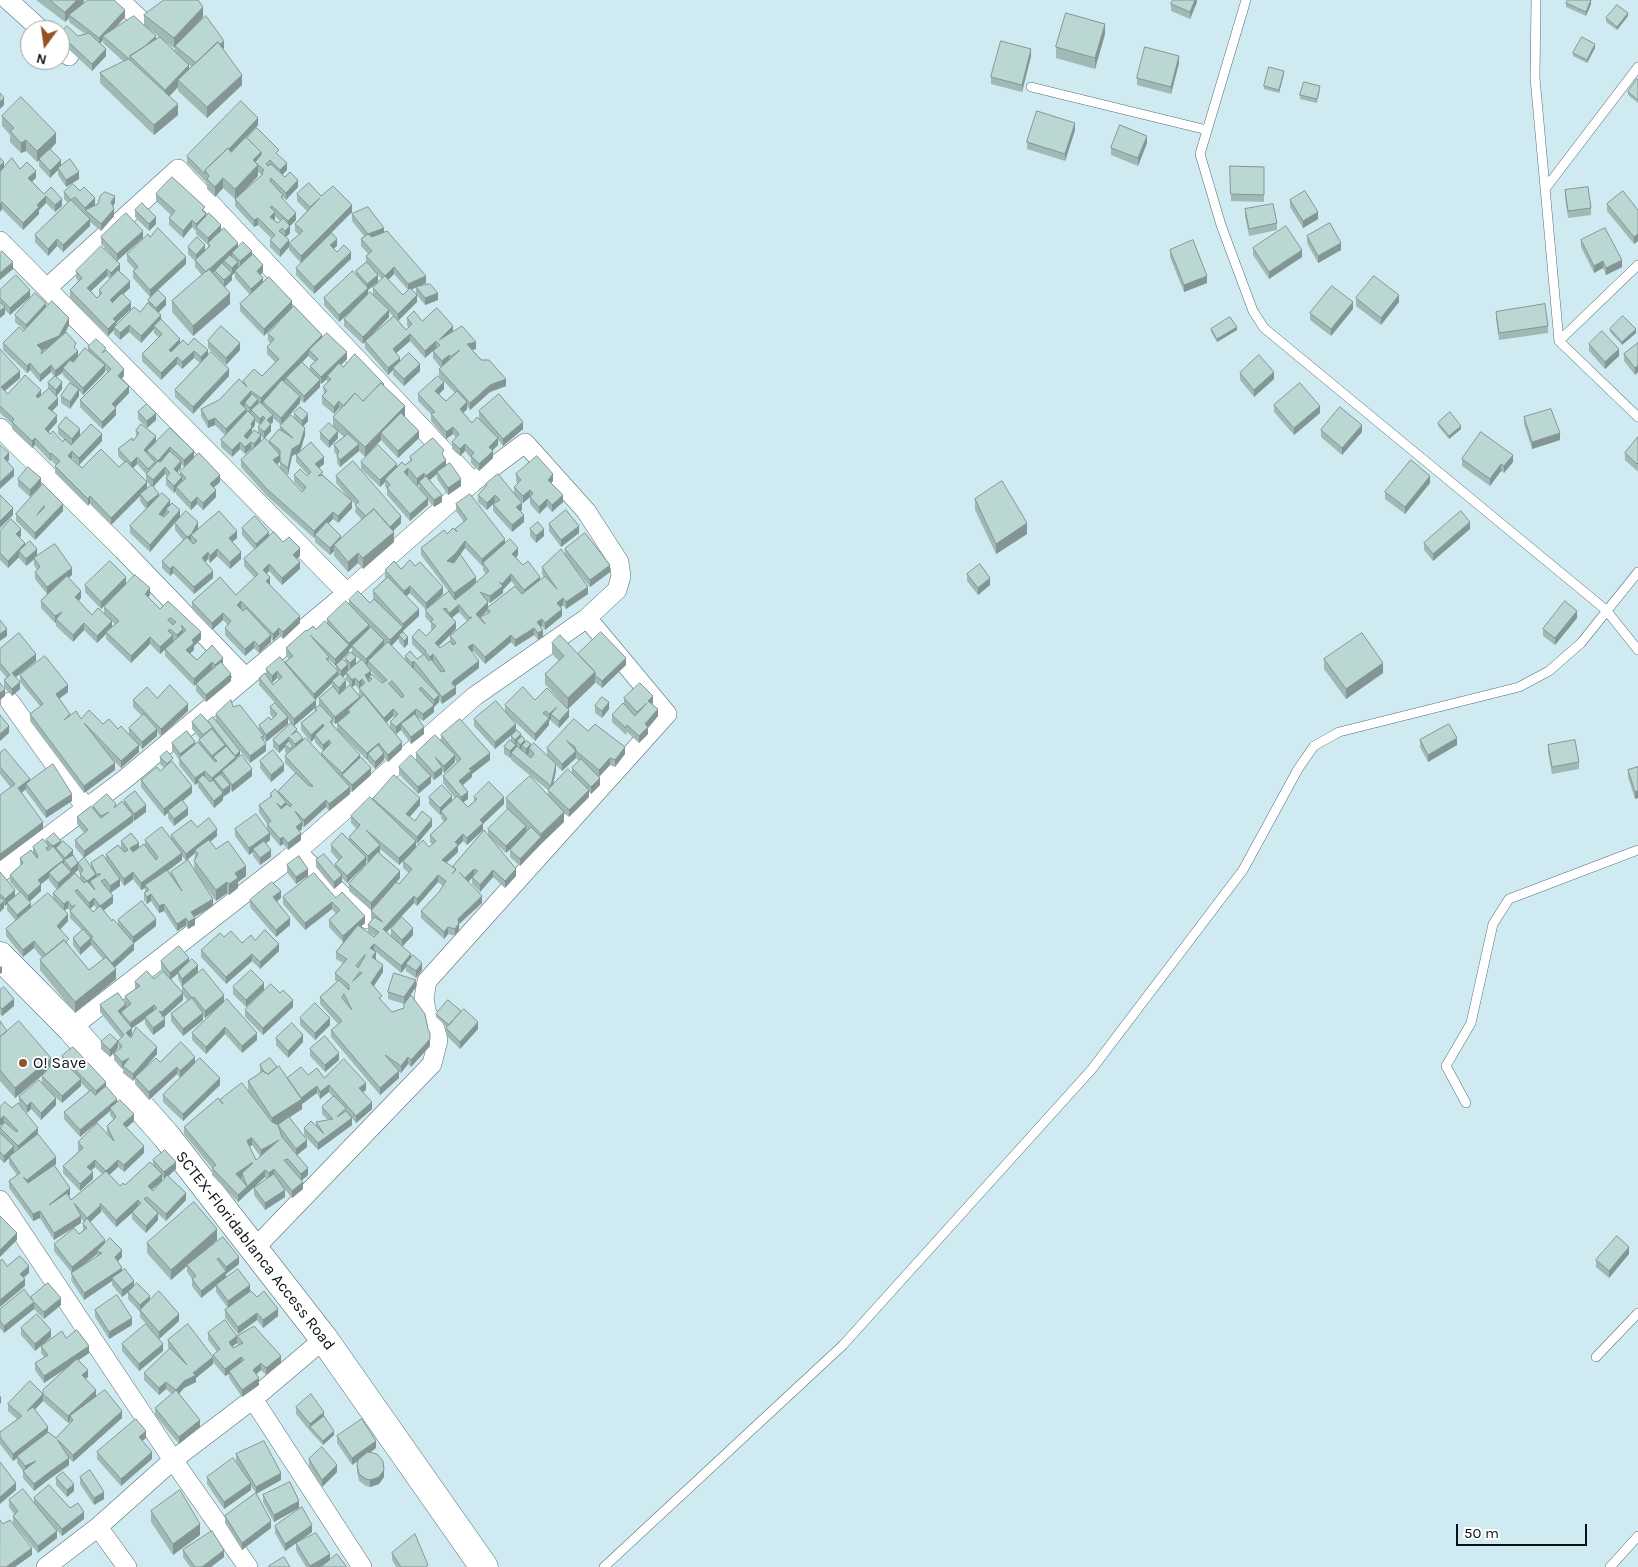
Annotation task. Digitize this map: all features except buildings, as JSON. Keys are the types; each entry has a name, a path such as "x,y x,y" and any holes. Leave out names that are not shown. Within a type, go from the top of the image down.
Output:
{"main road":[{"name":"SCTEX-Floridablanca Access Road","path":"0,956 71,1028 167,1137 324,1339 484,1567"}],"street":[{"path":"8,0 30,20"},
{"path":"119,0 142,21"},
{"path":"47,288 178,169 473,482"},
{"path":"0,241 347,593"},
{"path":"0,428 245,677"},
{"path":"0,873 125,779 347,593 473,482 525,443 586,511 619,562 622,576 617,590 588,618 475,696 297,852 71,1028"},
{"path":"254,1249 432,1064 438,1040 426,1011 424,998 427,980 667,714 588,618"},
{"path":"10,702 86,808"},
{"path":"297,852 367,919"},
{"path":"0,1200 248,1567"},
{"path":"46,1567 98,1527 174,1460 253,1399 324,1339"},
{"path":"253,1399 362,1567"},
{"path":"98,1527 127,1567"}],"lane":[{"path":"1246,0 1200,154 1221,225 1252,311 1264,328 1606,610 1638,650"},
{"path":"1536,0 1535,78 1559,341 1638,417"},
{"path":"1545,188 1638,67"},
{"path":"1031,87 1207,130"},
{"path":"1559,341 1638,265"},
{"path":"604,1567 843,1344 1092,1069 1243,870 1298,769 1314,746 1339,732 1519,687 1549,670 1581,642 1638,572"},
{"path":"1466,1103 1446,1066 1470,1023 1493,924 1509,899 1638,850"},
{"path":"1596,1357 1638,1313"},
{"path":"1610,1567 1638,1536"}],"place":[{"name":"O! Save","path":"23,1063"}]}
